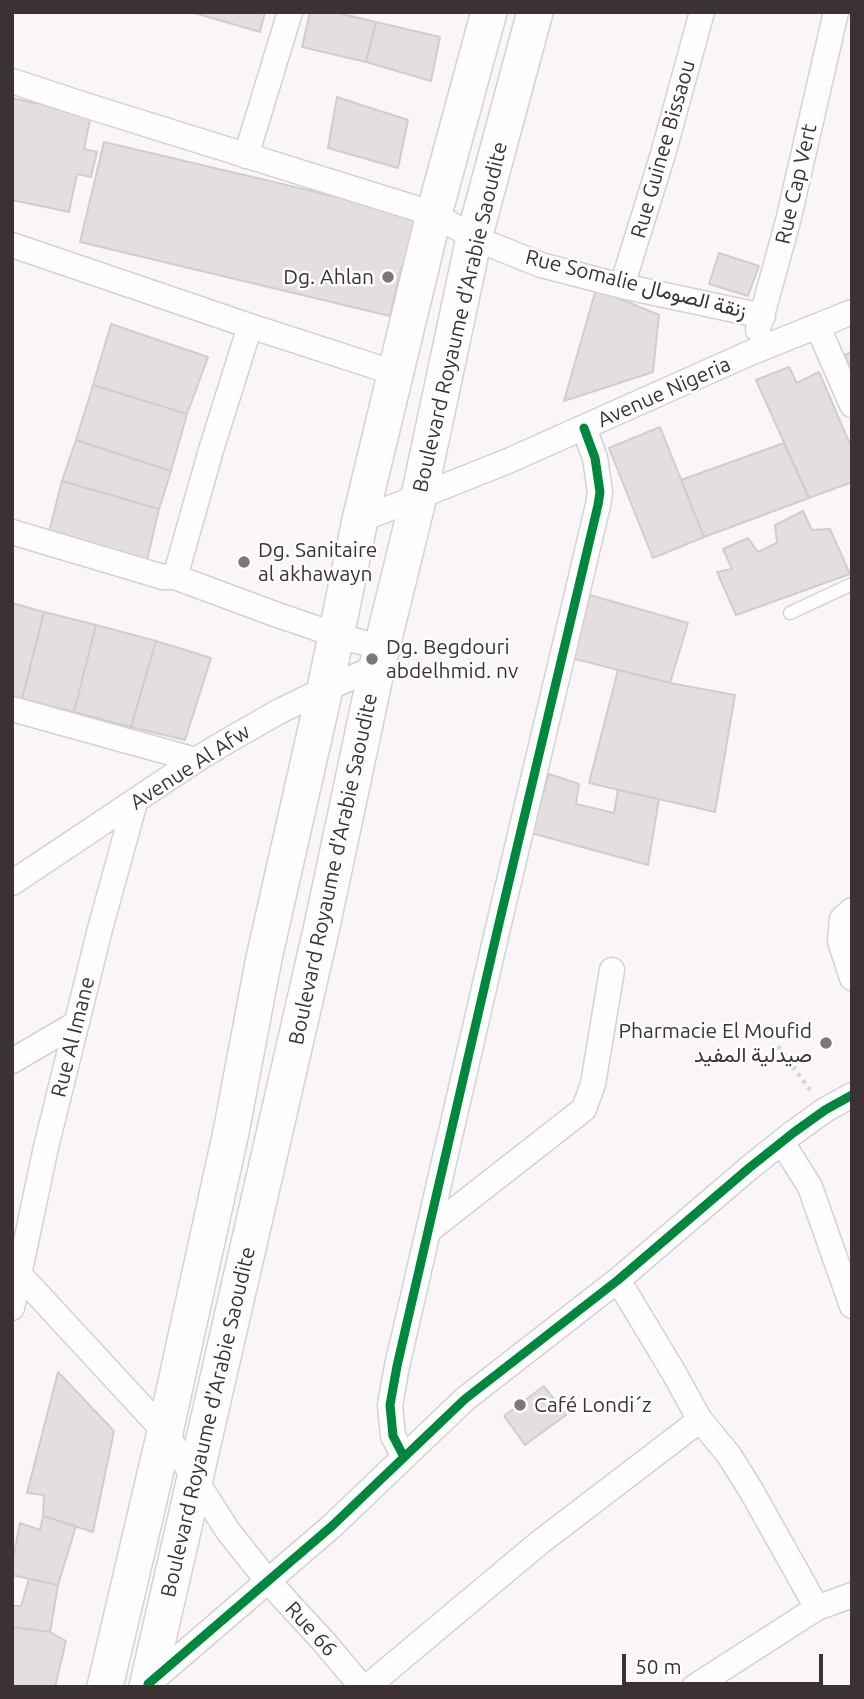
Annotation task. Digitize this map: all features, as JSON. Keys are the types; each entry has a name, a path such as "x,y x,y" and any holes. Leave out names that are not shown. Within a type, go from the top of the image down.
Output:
{"main road":[{"name":"Boulevard Royaume d'Arabie Saoudite","path":"105,1687 231,1132 264,958 360,520 434,214 489,12"},
{"name":"Boulevard Royaume d'Arabie Saoudite","path":"147,1686 322,926 379,658 419,496 474,238 535,12"}],"street":[{"path":"246,156 290,12"},
{"name":"Rue Guinee Bissaou","path":"622,286 663,154 702,12"},
{"name":"Rue Cap Vert","path":"750,354 788,221 836,12"},
{"name":"Rue Somalie زنقة الصومال","path":"12,81 434,214 474,238 541,265 622,286 763,316"},
{"path":"12,245 395,373"},
{"name":"Avenue Nigeria","path":"360,520 508,461 852,312"},
{"path":"174,577 250,326"},
{"path":"818,327 852,405"},
{"path":"404,1457 393,1436 390,1405 500,919 595,523 600,492 596,458 584,428"},
{"path":"12,532 163,577 174,577 336,635 379,658"},
{"name":"Avenue Al Afw","path":"12,883 196,760 379,658"},
{"path":"12,709 196,760"},
{"name":"Rue Al Imane","path":"12,1308 16,1267 100,929 135,802"},
{"path":"852,910 842,919 840,940 852,978"},
{"path":"428,1231 584,1110 593,1084 612,970"},
{"path":"12,1061 77,1023"},
{"path":"147,1686 332,1526 465,1399 618,1280 782,1142 825,1110 852,1095"},
{"path":"782,1142 810,1187 852,1306"},
{"path":"16,1267 165,1432"},
{"path":"618,1280 700,1420 729,1455 747,1483 817,1608"},
{"path":"364,1687 539,1543 700,1420"},
{"name":"Rue 66","path":"165,1432 228,1531 267,1580 364,1687"},
{"path":"694,1687 817,1608 852,1595"}],"lane":[{"path":"790,613 852,584"}],"path":[{"path":"778,1046 825,1110"}],"building":[{"path":"191,12 265,12 260,32"},
{"path":"310,12 334,12 376,22 366,62 302,47"},
{"path":"376,22 440,37 431,81 366,62"},
{"path":"337,97 408,120 398,168 328,148"},
{"path":"12,98 91,115 84,149 97,152 91,177 77,174 69,212 12,200"},
{"path":"104,142 418,216 405,269 401,268 390,316 80,242"},
{"path":"719,253 759,266 748,296 709,284"},
{"path":"596,289 659,315 653,372 564,401"},
{"path":"111,324 208,357 187,414 93,385"},
{"path":"852,351 852,376 845,355"},
{"path":"789,367 797,383 819,372 852,449 852,482 809,498 756,380"},
{"path":"93,385 187,414 171,471 76,440"},
{"path":"660,427 704,537 653,558 609,448"},
{"path":"76,440 171,471 159,509 62,481"},
{"path":"784,443 809,498 704,537 681,480"},
{"path":"62,481 159,509 147,560 49,532"},
{"path":"803,511 812,530 830,529 850,574 736,615 717,572 732,569 723,549 748,538 758,552 777,543 775,525"},
{"path":"590,595 688,623 670,683 571,658"},
{"path":"12,603 44,612 22,699 12,696"},
{"path":"44,612 96,625 74,712 22,699"},
{"path":"96,625 156,641 131,727 74,712"},
{"path":"156,641 211,658 185,740 131,727"},
{"path":"618,670 735,695 715,812 589,783"},
{"path":"549,774 579,784 576,804 614,813 618,790 659,799 648,865 531,833"},
{"path":"58,1372 114,1431 93,1532 43,1516 44,1495 27,1493"},
{"path":"544,1386 566,1415 525,1445 504,1416"},
{"path":"43,1516 76,1526 58,1585 12,1575 20,1523 40,1530"},
{"path":"29,1579 58,1585 50,1632 12,1627 12,1606 21,1606"},
{"path":"12,1627 50,1632 66,1641 55,1687 12,1687"}],"cycle path":[{"path":"404,1457 393,1436 390,1405 397,1366 598,505 600,492 595,458 584,428"},
{"path":"148,1684 332,1526 465,1399 618,1280 793,1133 852,1095"}],"place":[{"name":"Dg. Ahlan","path":"388,277"},
{"name":"Dg. Sanitaire al akhawayn","path":"244,562"},
{"name":"Dg. Begdouri abdelhmid. nv","path":"372,659"},
{"name":"Pharmacie El Moufid صيدلية المفيد","path":"826,1043"},
{"name":"Café Londi´z","path":"520,1405"}]}
